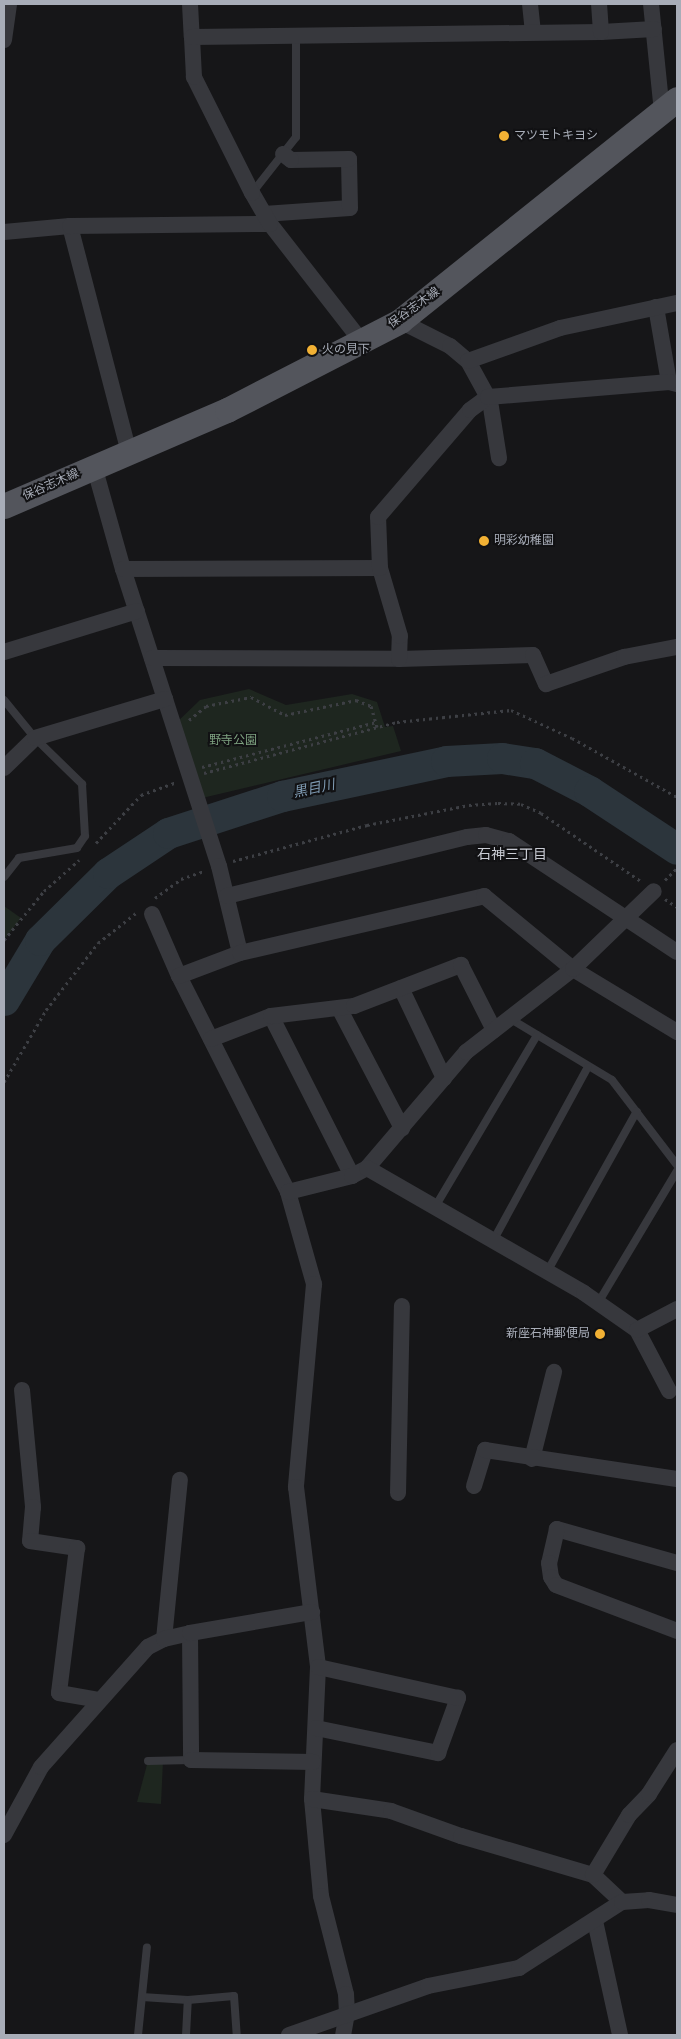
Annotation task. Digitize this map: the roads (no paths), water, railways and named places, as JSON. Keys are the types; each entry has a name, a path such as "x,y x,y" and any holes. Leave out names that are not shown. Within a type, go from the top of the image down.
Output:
{"main road":[{"name":"保谷志木線","path":"4,506 227,410 362,342 400,320 670,106"}],"street":[{"path":"4,40 9,4"},
{"path":"190,4 194,77 252,193 267,219 362,342"},
{"path":"530,4 532,32"},
{"path":"599,4 601,32"},
{"path":"651,4 654,29 670,106"},
{"path":"192,37 601,32 654,29"},
{"path":"4,232 70,226 267,219 350,208 349,159 291,160 283,154"},
{"path":"70,226 129,452"},
{"path":"468,361 560,328 677,303"},
{"path":"399,659 400,636 380,568 378,517 470,410 488,397 673,383 656,307"},
{"path":"400,320 450,346 468,361 488,397 499,458"},
{"path":"94,466 123,569 228,896 240,953"},
{"path":"123,569 380,568"},
{"path":"4,652 137,611"},
{"path":"152,658 399,659 533,655 546,684 624,657 677,647"},
{"path":"4,768 35,738 165,699"},
{"path":"228,896 466,837 486,835 509,841 677,952"},
{"path":"288,1192 352,1176 367,1168 466,1052 573,969 654,891"},
{"path":"179,976 240,953 484,896 573,969 677,1032"},
{"path":"148,908 179,976 288,1192 314,1284 296,1487 318,1667 312,1799 321,1896 347,2013 344,2035"},
{"path":"211,1039 271,1016 354,1006 461,965 494,1030"},
{"path":"401,988 444,1078"},
{"path":"338,1008 402,1128"},
{"path":"271,1016 352,1176"},
{"path":"367,1168 547,1272 598,1303 637,1330 669,1391"},
{"path":"398,1493 402,1306"},
{"path":"637,1330 676,1307"},
{"path":"532,1459 554,1372"},
{"path":"22,1390 32,1507 30,1541 77,1548 59,1693 98,1700"},
{"path":"474,1486 485,1450 532,1459 677,1479"},
{"path":"164,1638 180,1480"},
{"path":"677,1564 557,1529 549,1563 551,1577 556,1585 677,1632"},
{"path":"4,1835 10,1810 41,1767 98,1700 148,1647 164,1638 312,1612"},
{"path":"190,1633 191,1760 313,1762"},
{"path":"316,1728 438,1753 458,1698 318,1667"},
{"path":"593,1875 629,1815 649,1794 677,1750"},
{"path":"312,1799 391,1811 461,1836 593,1875 622,1902"},
{"path":"289,2035 428,1986 519,1968 594,1922 622,1902 649,1900 677,1905"},
{"path":"594,1922 620,2035"}],"lane":[{"path":"252,193 296,137 296,36"},
{"path":"4,700 35,738 82,784 85,836 77,848 20,858 4,877"},
{"path":"509,1018 612,1080 677,1165"},
{"path":"435,1206 537,1035"},
{"path":"493,1241 588,1067"},
{"path":"547,1272 637,1111"},
{"path":"598,1303 677,1171"},
{"path":"148,1761 191,1760"},
{"path":"138,2035 147,1948"},
{"path":"142,1997 188,2000 234,1996 237,2035"},
{"path":"186,2035 188,2000"}],"waterway":[{"name":"黒目川","path":"4,1000 40,940 108,873 168,833 282,796 446,761 502,758 535,763 589,791 677,849"}],"place":[{"name":"マツモトキヨシ","path":"504,136"},
{"name":"火の見下","path":"312,350"},
{"name":"明彩幼稚園","path":"484,541"},
{"name":"新座石神郵便局","path":"600,1334"}],"district":[{"name":"石神三丁目","path":"512,855"}],"park label":[{"name":"野寺公園","path":"233,741"}]}
